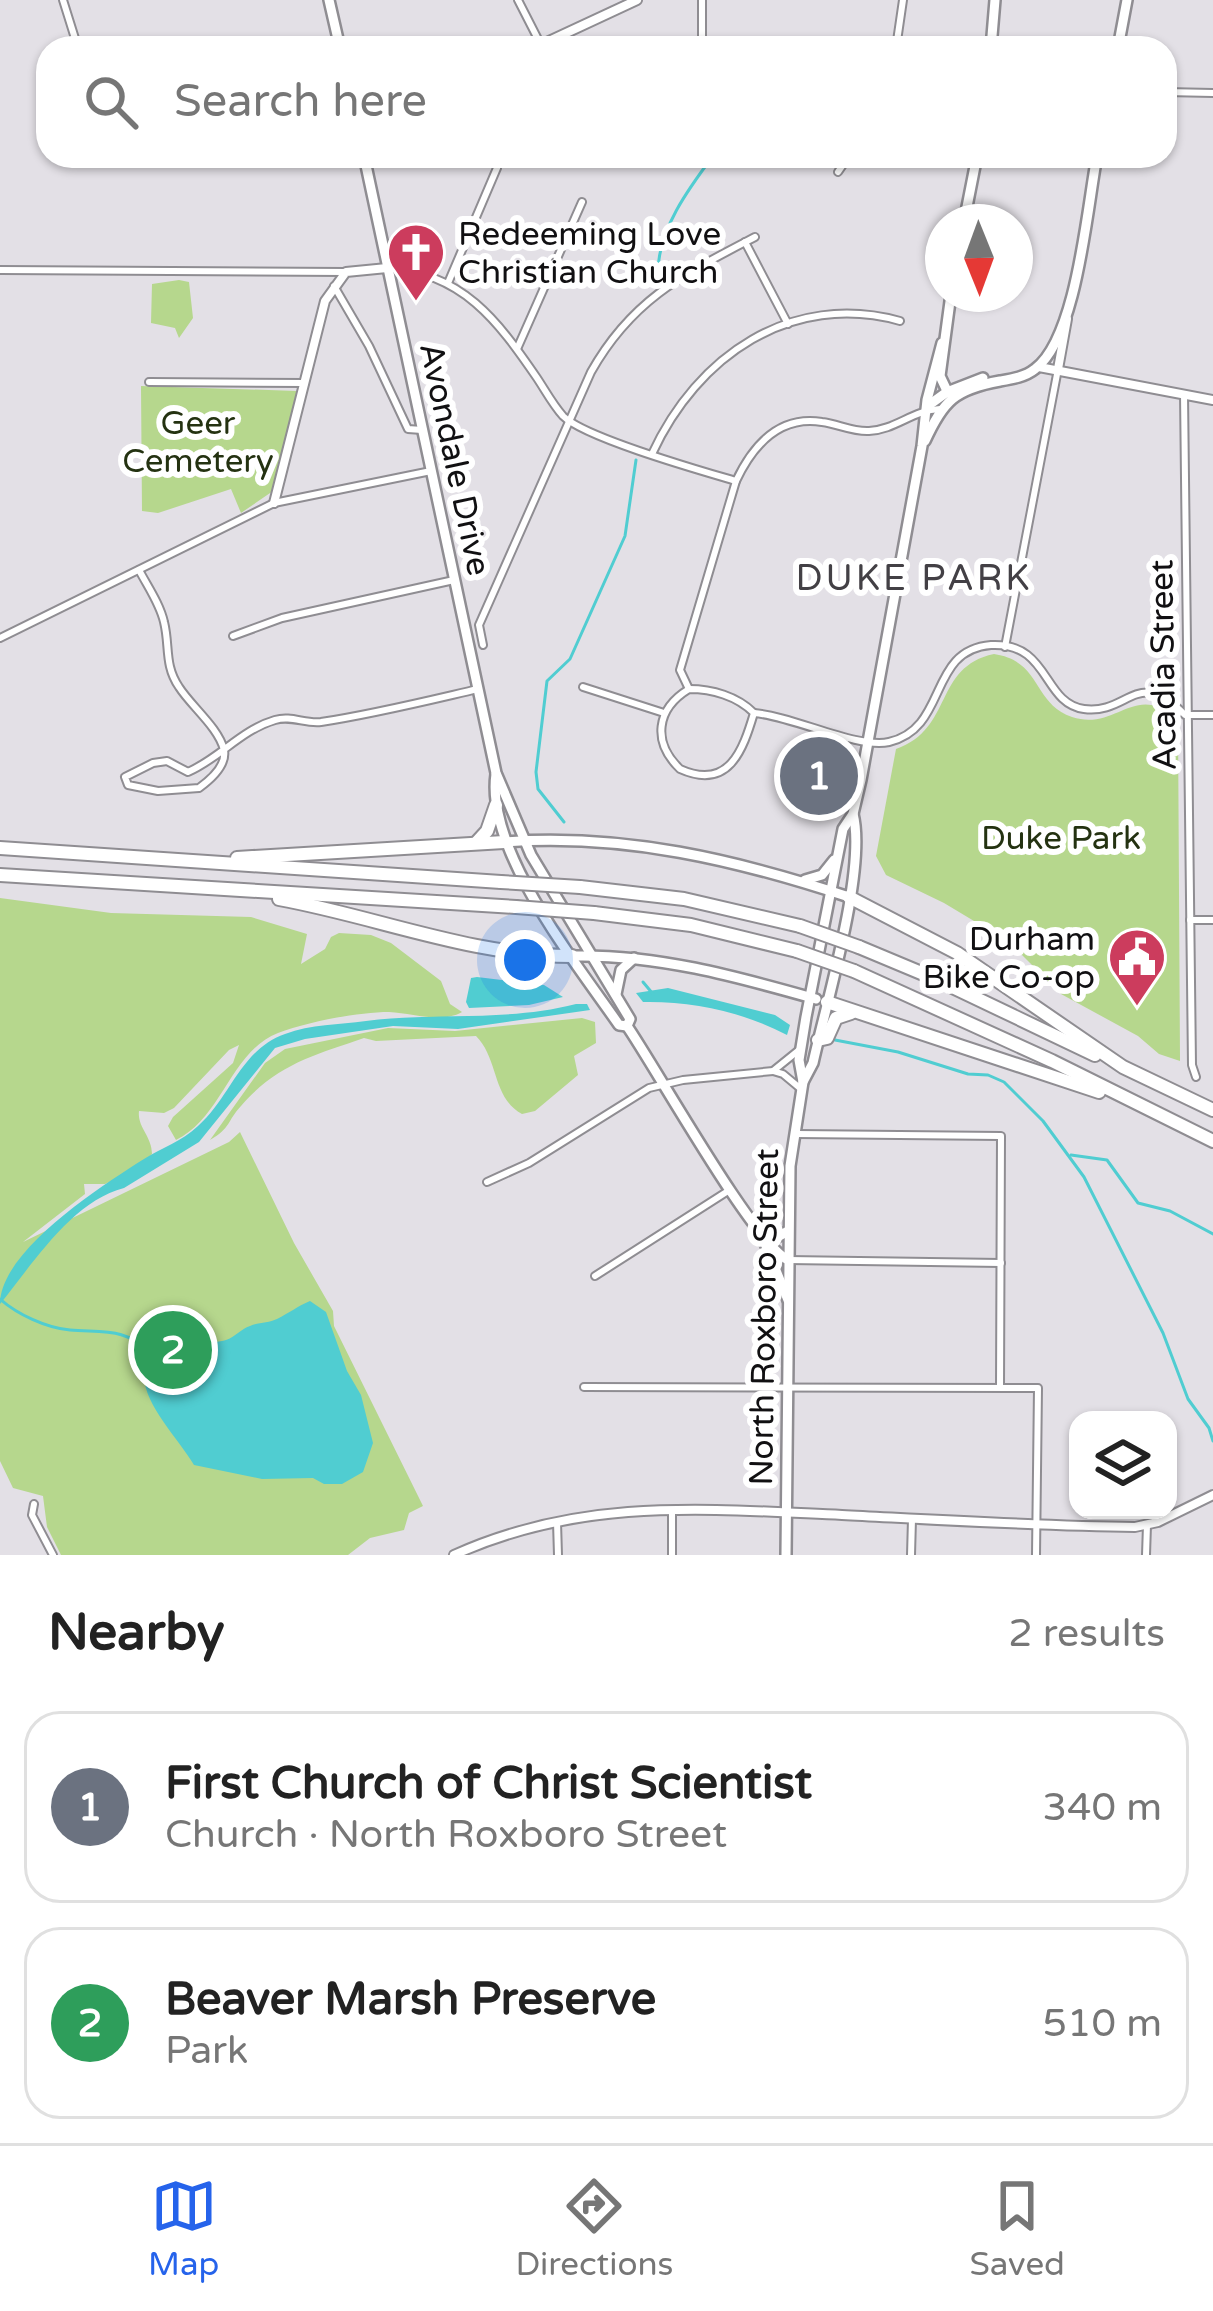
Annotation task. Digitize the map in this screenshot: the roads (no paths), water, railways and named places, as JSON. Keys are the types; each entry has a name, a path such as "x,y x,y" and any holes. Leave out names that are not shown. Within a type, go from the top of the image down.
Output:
{"highway":[{"path":"476,843 487,831 496,805"},
{"path":"182,860 504,842"},
{"path":"0,848 580,887 684,899 800,926 859,947 1213,1110"},
{"path":"0,875 516,907 692,925 854,971 1052,1060 1213,1141"},
{"path":"228,890 338,910 498,952 572,956"},
{"path":"849,897 957,953 1124,1067"},
{"path":"826,1002 1007,1059 1158,1114"},
{"path":"818,1040 827,1038 838,1016 855,1012"}],"main road":[{"path":"329,0 337,36"},
{"path":"992,36 995,0"},
{"path":"1120,36 1127,0"},
{"name":"Avondale Drive","path":"367,168 496,773 526,841 629,1019 627,1026 763,1236 778,1256 788,1260"},
{"path":"968,204 975,168"},
{"path":"926,410 971,381 1039,367 1051,353 1067,319 1095,168"},
{"name":"North Roxboro Street","path":"802,1085 813,1064 849,897 858,832 854,814 948,312"},
{"name":"North Roxboro Street","path":"942,343 940,376 951,394"},
{"path":"922,446 951,394"},
{"name":"Avondale Drive","path":"496,773 496,805 504,842 572,956 619,1025 627,1026"},
{"name":"North Roxboro Street","path":"786,1555 793,1134 802,1085 802,1048 830,891 843,829 854,814"},
{"path":"504,842 660,848 745,864 849,897"},
{"path":"797,880 822,875 837,855"},
{"path":"572,956 634,958 711,970 826,1002"},
{"path":"616,994 621,970 634,958"},
{"path":"763,1236 774,1239 788,1231"},
{"name":"Avondale Drive","path":"763,1236 788,1300"}],"street":[{"path":"63,0 74,36"},
{"path":"518,0 533,36"},
{"path":"560,36 637,0"},
{"path":"702,0 702,36"},
{"path":"898,36 903,0"},
{"path":"1177,92 1213,93"},
{"path":"448,283 497,168"},
{"path":"838,172 841,168"},
{"path":"517,349 582,202"},
{"path":"483,645 479,625 598,360 639,308 683,274 755,237"},
{"path":"745,242 788,324"},
{"path":"0,269 346,272 387,268 420,273 448,283 488,312 569,421 652,455 736,481"},
{"path":"274,502 326,301 346,272"},
{"path":"334,286 369,346 408,430 422,430"},
{"path":"652,455 683,397 713,366 755,337 788,324 851,312 900,321"},
{"path":"1005,647 1067,319"},
{"path":"1039,367 1213,400"},
{"path":"149,382 304,383"},
{"name":"Acadia Street","path":"1184,394 1185,716 1192,1065 1196,1077"},
{"path":"689,689 680,670 736,481 763,438 793,423 885,429 926,410 940,409"},
{"path":"0,638 274,502 431,471"},
{"path":"140,570 164,622 165,654 172,676 224,749"},
{"path":"233,636 282,618 454,580"},
{"path":"754,712 739,756 725,769 706,775 690,773 671,760 662,741 664,713 673,699 689,689 701,689 742,701 754,712 789,717 867,742 890,741 914,730 929,714 951,665 978,648 1017,649 1036,661 1069,705 1101,709 1145,693 1166,698 1185,716 1213,716"},
{"path":"584,687 664,713"},
{"path":"224,749 218,772 199,788 138,789 128,785 125,777 167,760 188,772 245,732 282,717 324,722 478,689"},
{"path":"1190,920 1213,920"},
{"path":"773,1071 802,1048"},
{"path":"487,1182 529,1163 664,1083 773,1071 802,1085"},
{"path":"793,1134 1001,1136 1000,1388"},
{"path":"596,1276 731,1189"},
{"path":"788,1260 1000,1263"},
{"path":"584,1387 1038,1388 1036,1555"},
{"path":"454,1555 520,1528 601,1512 786,1513 1147,1526 1213,1496"},
{"path":"34,1504 32,1515 52,1555"},
{"path":"672,1511 672,1555"},
{"path":"557,1519 558,1555"},
{"path":"911,1555 912,1519"},
{"path":"1146,1555 1147,1526"}],"water":[{"path":"471,978 544,985 563,997 529,1005 469,1008"},
{"path":"668,988 775,1015 790,1025 787,1035 717,1010 643,1002 636,993"},
{"path":"587,1004 590,1010 458,1029 393,1026 275,1048 199,1142 87,1206 54,1236 0,1304 4,1284 34,1242 103,1186 192,1132 246,1062 270,1041 325,1025 524,1013"},
{"path":"310,1301 326,1312 361,1395 373,1443 363,1472 342,1484 324,1484 313,1478 262,1479 194,1465 150,1398 146,1366 158,1353 180,1342 226,1340"}],"waterway":[{"path":"648,280 658,272 663,241 677,210 704,168"},
{"path":"564,822 538,789 547,681 570,659 625,536 636,460"},
{"path":"643,982 653,994"},
{"path":"835,1040 988,1075 1004,1082 1043,1121 1084,1177 1163,1333 1188,1399 1213,1441"},
{"path":"1071,1155 1107,1160 1138,1203 1170,1211 1213,1234"},
{"path":"0,1299 42,1323 122,1335 150,1353"}],"place":[{"name":"Redeeming Love Christian Church","path":"416,303"},
{"name":"First Church of Christ Scientist","path":"819,776"},
{"name":"Durham Bike Co-op","path":"1137,1008"},
{"name":"Beaver Marsh Preserve","path":"173,1350"}],"district":[{"name":"DUKE PARK","path":"914,577"}],"park label":[{"name":"Geer Cemetery","path":"198,441"},
{"name":"Duke Park","path":"1061,837"}]}
